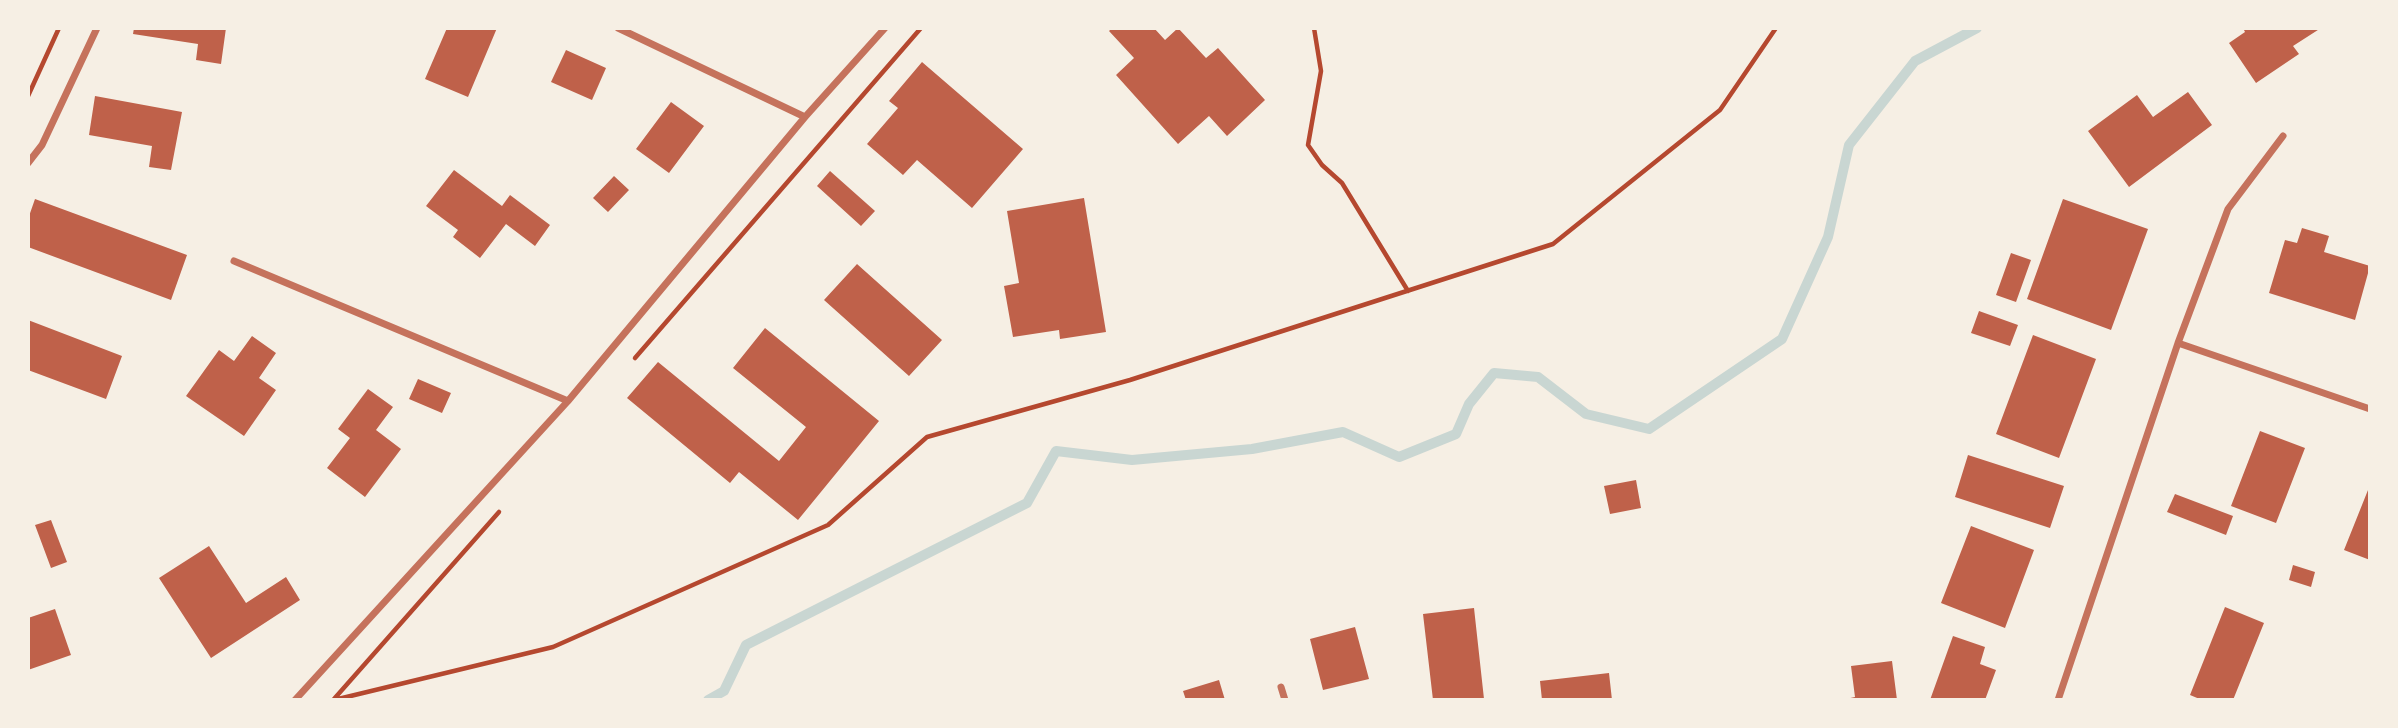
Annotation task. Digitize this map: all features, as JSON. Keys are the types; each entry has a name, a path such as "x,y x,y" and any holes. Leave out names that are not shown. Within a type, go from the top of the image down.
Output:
{"street":[{"path":"28,163 42,145 97,28"},
{"path":"618,28 805,117"},
{"path":"295,700 568,401 805,117 885,28"},
{"path":"2059,700 2178,343 2228,209 2283,136"},
{"path":"234,261 568,401"},
{"path":"2178,343 2370,409"},
{"path":"1281,687 1285,700"}],"path":[{"path":"28,96 59,28"},
{"path":"1314,28 1321,71 1308,145 1322,165 1342,183 1408,291"},
{"path":"334,700 552,647 828,525 927,437 1130,380 1553,244 1720,110 1776,28"}],"building":[{"path":"134,28 226,28 221,64 196,60 198,44 133,34"},
{"path":"447,28 497,28 468,97 425,79"},
{"path":"1112,28 1154,28 1165,40 1178,28 1206,58 1218,48 1265,100 1227,136 1209,116 1178,144 1116,75 1134,58 1109,31"},
{"path":"2243,28 2321,28 2293,46 2299,54 2256,83 2229,43 2245,32"},
{"path":"566,50 606,68 592,100 551,82"},
{"path":"922,62 1023,149 972,208 917,160 903,175 867,144 898,108 889,101"},
{"path":"2188,92 2212,125 2129,187 2088,131 2137,95 2153,117"},
{"path":"95,96 182,112 171,170 149,167 152,146 89,135"},
{"path":"671,102 704,126 669,173 636,149"},
{"path":"454,170 502,206 510,195 550,225 535,246 506,224 480,258 453,237 458,230 426,206"},
{"path":"830,171 875,211 861,226 817,186"},
{"path":"614,176 629,190 608,212 593,198"},
{"path":"1084,198 1106,332 1060,339 1059,330 1013,337 1004,286 1019,283 1007,211"},
{"path":"35,199 187,255 171,300 28,247 28,219"},
{"path":"2063,199 2148,229 2111,330 2027,299"},
{"path":"2302,228 2329,236 2324,252 2370,266 2355,320 2269,293 2285,240 2297,243"},
{"path":"2011,253 2031,260 2016,302 1996,295"},
{"path":"857,264 942,340 909,376 824,300"},
{"path":"1979,311 2018,325 2010,346 1971,333"},
{"path":"28,320 122,356 106,399 28,370"},
{"path":"765,328 879,421 798,520 739,472 730,483 627,398 658,362 779,461 806,427 733,368"},
{"path":"2033,335 2096,359 2059,458 1996,434"},
{"path":"252,336 276,353 259,378 276,390 244,436 186,396 219,350 234,361"},
{"path":"418,379 451,393 442,413 409,399"},
{"path":"368,389 393,407 376,430 401,449 365,497 327,468 350,438 338,429"},
{"path":"2260,431 2305,448 2276,523 2231,506"},
{"path":"1968,455 2064,486 2050,528 1955,497"},
{"path":"1636,480 1641,508 1610,514 1604,486"},
{"path":"2370,485 2370,560 2344,550"},
{"path":"2175,494 2233,516 2226,535 2167,512"},
{"path":"51,520 67,562 51,568 35,525"},
{"path":"1971,526 2034,550 2005,628 1941,603"},
{"path":"209,546 246,603 286,577 300,600 211,658 159,578"},
{"path":"2293,565 2315,572 2311,587 2289,580"},
{"path":"2225,607 2264,623 2233,700 2202,700 2190,695"},
{"path":"1474,608 1484,699 1433,700 1423,614"},
{"path":"55,609 71,655 28,670 28,618"},
{"path":"1355,627 1369,679 1323,690 1310,639"},
{"path":"1953,636 1985,647 1980,664 1996,670 1985,700 1930,700"},
{"path":"1892,661 1897,700 1841,700 1855,697 1851,666"},
{"path":"1609,673 1612,700 1542,700 1540,681"},
{"path":"1219,680 1225,700 1186,700 1183,691"}],"waterway":[{"path":"708,700 724,691 746,645 1027,503 1056,451 1132,460 1252,449 1343,432 1399,457 1456,434 1469,404 1494,373 1538,377 1586,414 1649,429 1782,339 1828,237 1849,145 1915,61 1977,28"}]}
